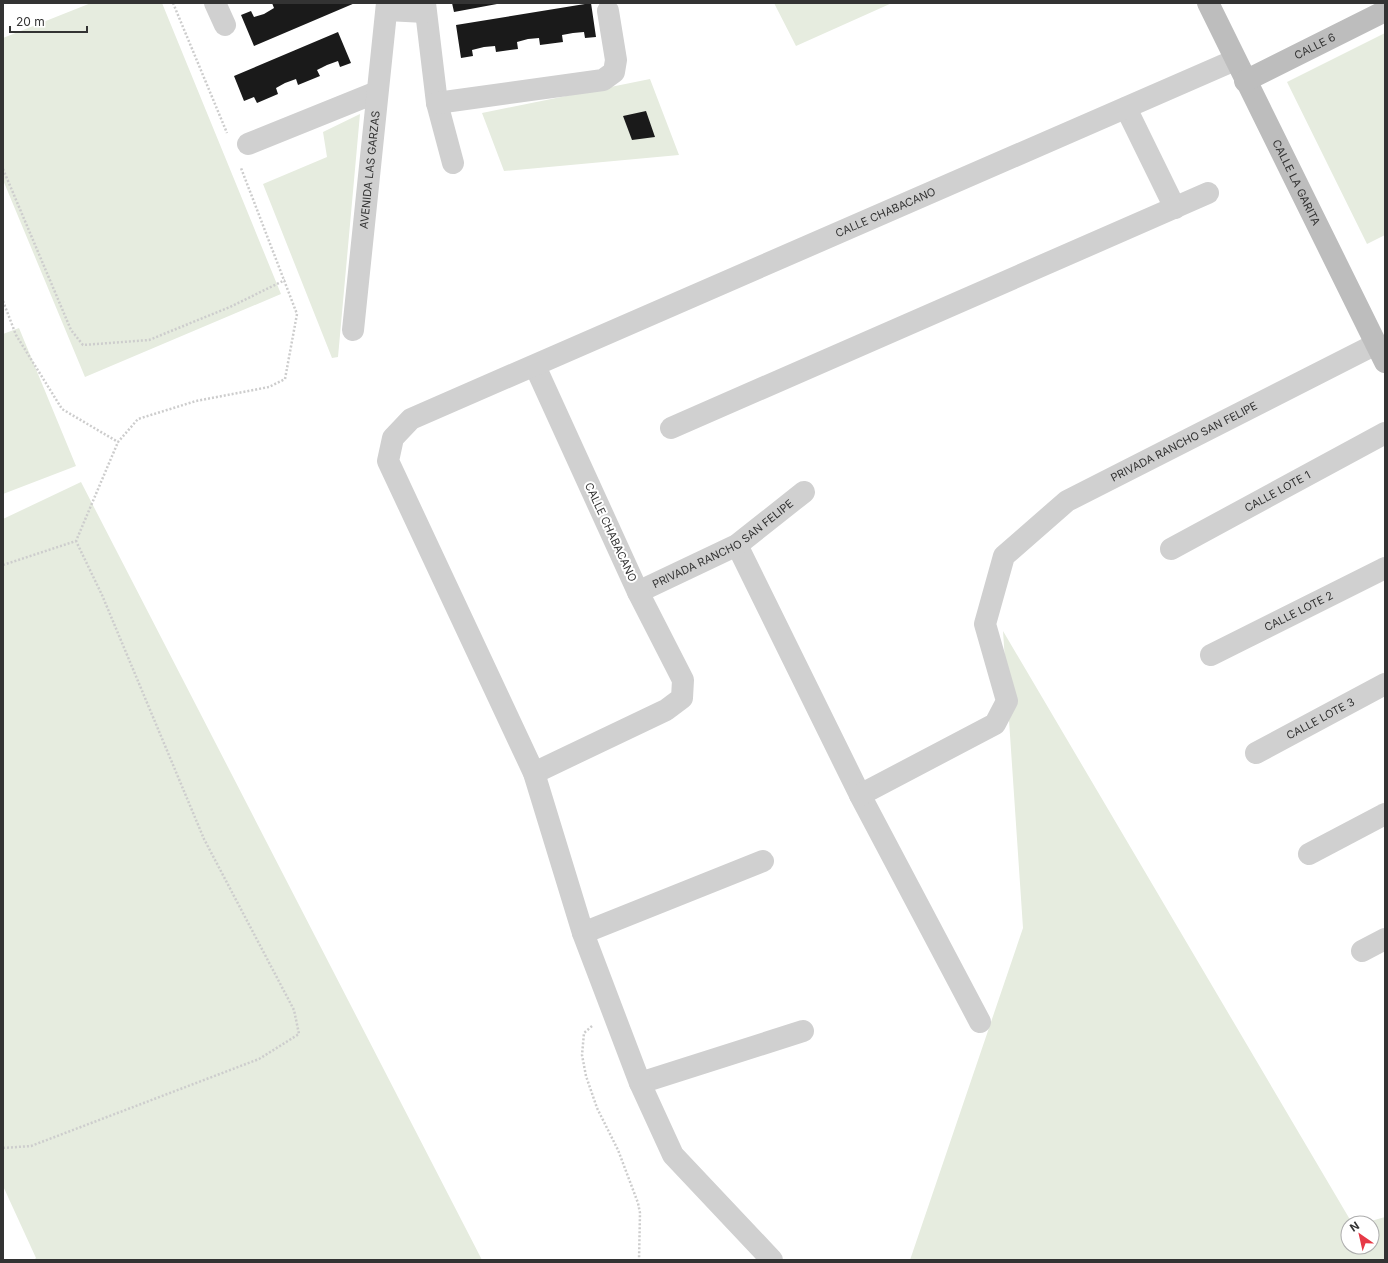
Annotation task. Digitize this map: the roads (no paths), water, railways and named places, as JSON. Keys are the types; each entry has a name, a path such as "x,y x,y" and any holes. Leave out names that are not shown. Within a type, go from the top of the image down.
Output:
{"street":[{"path":"215,3 225,25"},
{"name":"CALLE LA GARITA","path":"1208,3 1380,353"},
{"path":"387,7 425,7 437,103 452,162"},
{"name":"AVENIDA LAS GARZAS","path":"353,330 387,7"},
{"path":"437,103 603,80 614,72 616,60 608,11"},
{"name":"CALLE 6","path":"1245,81 1385,11"},
{"name":"CALLE CHABACANO","path":"535,366 638,592 683,680 682,698 666,710 534,773 388,461 393,438 411,419 1235,60"},
{"path":"248,144 377,92"},
{"path":"1126,108 1175,208"},
{"path":"671,428 1208,193"},
{"name":"PRIVADA RANCHO SAN FELIPE","path":"860,795 995,724 1007,701 986,624 1004,556 1067,501 1380,353"},
{"name":"CALLE LOTE 1","path":"1171,549 1385,433"},
{"name":"PRIVADA RANCHO SAN FELIPE","path":"638,592 737,545 804,492"},
{"path":"737,545 860,795 980,1022"},
{"name":"CALLE LOTE 2","path":"1211,655 1385,568"},
{"name":"CALLE LOTE 3","path":"1256,753 1385,684"},
{"path":"534,773 584,933 640,1083 673,1155 772,1260"},
{"path":"1309,854 1385,814"},
{"path":"584,933 763,861"},
{"path":"1362,951 1385,939"},
{"path":"640,1083 803,1031"}]}
